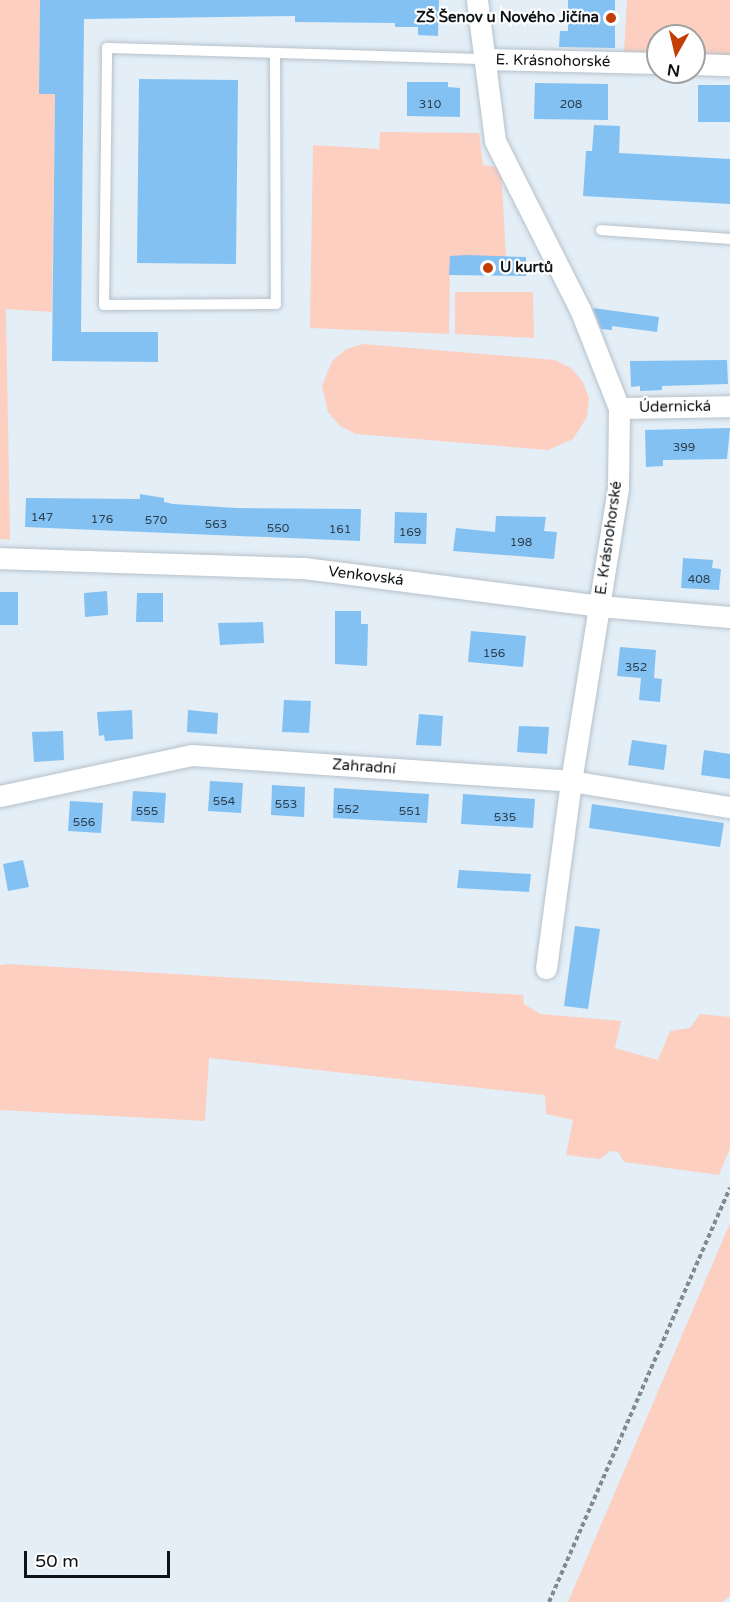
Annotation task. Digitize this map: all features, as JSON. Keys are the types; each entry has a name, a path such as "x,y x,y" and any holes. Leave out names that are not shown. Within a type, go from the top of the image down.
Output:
{"street":[{"name":"E. Krásnohorské","path":"477,0 495,141 580,309 619,408 618,488 571,781 546,968"},
{"name":"E. Krásnohorské","path":"484,59 646,63"},
{"path":"706,64 730,65"},
{"name":"Údernická","path":"619,408 730,406"},
{"name":"Venkovská","path":"0,558 304,568 599,606 730,617"},
{"name":"Zahradní","path":"0,796 192,755 571,781 730,807"}],"lane":[{"path":"275,56 276,304 104,305 107,48 275,56 484,59"},
{"path":"601,230 730,239"}],"path":[{"path":"549,1602 730,1188"}],"shaded area":[{"path":"0,0 40,0 39,94 55,94 52,312 6,309 10,540 0,539"},
{"path":"627,0 730,0 730,55 706,54 706,24 646,24 646,54 624,53"},
{"path":"380,132 479,133 483,165 501,168 506,257 450,256 449,334 310,328 313,145 379,149"},
{"path":"455,292 533,292 534,338 455,334"},
{"path":"363,344 555,360 571,368 583,382 589,398 587,417 573,439 548,450 356,434 340,426 328,412 322,386 332,361 346,349"},
{"path":"0,965 523,995 524,1004 540,1014 621,1021 615,1048 658,1060 670,1031 690,1028 700,1014 730,1017 730,1148 719,1175 624,1162 618,1152 610,1151 600,1159 566,1155 573,1120 546,1114 545,1095 209,1058 205,1121 0,1110"},
{"path":"730,1223 730,1596 722,1602 568,1602"}],"building":[{"path":"40,0 439,0 438,36 418,35 418,27 395,27 395,23 295,22 295,16 84,19 81,332 158,332 158,362 52,361 55,94 39,94"},
{"path":"568,0 615,0 615,48 559,47 560,31 568,31"},
{"path":"139,79 238,80 236,264 137,263"},
{"path":"407,82 448,82 448,87 460,88 460,117 407,116"},
{"path":"535,83 608,84 608,120 534,119"},
{"path":"698,85 730,85 730,122 698,122"},
{"path":"594,125 620,126 619,153 730,159 730,204 583,196 586,151 592,151"},
{"name":"U kurtů","path":"450,256 526,257 526,276 449,275"},
{"path":"593,308 659,317 657,332 612,326 612,330 601,329"},
{"path":"727,360 728,384 662,386 662,390 640,391 640,386 631,387 630,361"},
{"path":"730,428 727,459 663,460 663,466 646,467 645,430"},
{"path":"140,494 164,498 164,502 173,504 237,508 361,509 360,541 25,527 26,498 140,499"},
{"path":"395,512 427,513 426,544 394,543"},
{"path":"496,516 546,517 544,531 557,532 554,559 453,551 456,528 495,532"},
{"path":"683,558 713,560 712,568 721,569 719,590 681,588"},
{"path":"107,591 108,615 85,617 84,593"},
{"path":"0,592 18,592 18,625 0,625"},
{"path":"137,593 163,593 163,622 136,622"},
{"path":"335,611 361,611 361,624 368,624 367,666 335,664"},
{"path":"263,622 264,643 220,645 218,623"},
{"path":"471,631 526,636 523,667 468,662"},
{"path":"620,647 656,650 654,678 662,679 660,702 639,700 641,678 617,676"},
{"path":"284,700 311,701 309,733 282,732"},
{"path":"132,710 133,739 105,741 104,735 99,736 97,712"},
{"path":"188,710 218,713 217,734 187,732"},
{"path":"419,714 443,716 441,746 416,745"},
{"path":"519,726 549,727 547,754 517,752"},
{"path":"63,731 64,760 34,762 32,732"},
{"path":"632,740 667,745 664,770 628,765"},
{"path":"704,750 730,754 730,779 701,775"},
{"path":"210,781 243,783 241,813 208,811"},
{"path":"272,785 305,787 304,817 271,815"},
{"path":"334,788 429,794 427,823 333,818"},
{"path":"133,791 166,793 164,823 131,821"},
{"path":"463,794 535,799 533,828 461,824"},
{"path":"70,801 103,803 101,833 68,831"},
{"path":"592,804 724,823 720,847 589,828"},
{"path":"23,860 29,887 8,891 3,864"},
{"path":"459,870 531,874 529,892 457,888"},
{"path":"575,926 600,929 588,1009 564,1006"}],"place":[{"name":"ZŠ Šenov u Nového Jičína","path":"611,18"},
{"name":"U kurtů","path":"488,268"}]}
